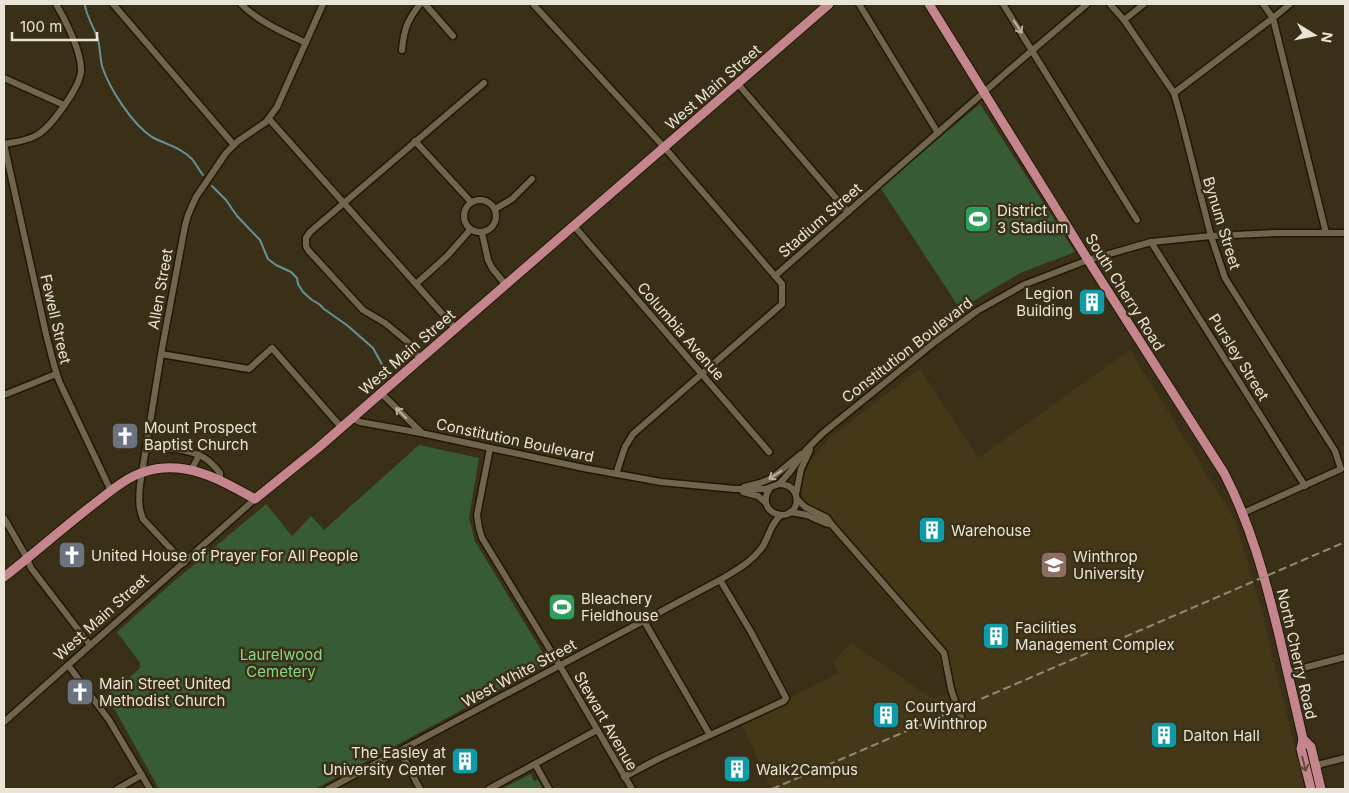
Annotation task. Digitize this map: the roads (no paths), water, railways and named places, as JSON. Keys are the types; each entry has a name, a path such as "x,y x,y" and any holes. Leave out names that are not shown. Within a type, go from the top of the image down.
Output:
{"main road":[{"name":"South Cherry Road","path":"929,4 1088,260 1224,473 1243,513 1265,577"},
{"name":"West Main Street","path":"255,499 318,448 738,84 824,6"},
{"path":"4,577 87,509 111,491 142,472 169,468 191,471 220,481 255,499"},
{"name":"North Cherry Road","path":"1265,577 1303,739 1300,749 1311,789"},
{"name":"North Cherry Road","path":"1303,739 1311,747 1321,789"}],"street":[{"path":"4,144 27,140 44,130 75,89 82,72 76,46 56,4"},
{"path":"113,4 234,145"},
{"path":"241,4 252,15 306,43"},
{"name":"Allen Street","path":"184,563 143,519 139,510 140,485 146,446 180,246 188,215 202,187 234,145 269,119 277,107 323,4"},
{"path":"402,50 409,18 420,4"},
{"path":"426,4 453,36"},
{"path":"533,4 664,147 775,276"},
{"path":"859,4 938,133"},
{"path":"1003,4 1137,220"},
{"name":"Stadium Street","path":"616,474 625,447 633,434 782,304 782,284 775,276 1087,4"},
{"name":"Bynum Street","path":"1110,4 1124,20 1174,93 1211,236 1225,278 1335,451 1341,469 1305,486"},
{"path":"1124,20 1144,4"},
{"path":"1263,4 1273,18 1326,233"},
{"path":"1174,93 1290,4"},
{"path":"4,78 64,105"},
{"path":"420,359 408,342 385,323 363,310 308,250 306,238 310,232 484,83"},
{"path":"738,84 848,212"},
{"path":"269,119 455,328"},
{"path":"415,141 471,202"},
{"name":"Fewell Street","path":"4,144 56,374 111,491"},
{"path":"494,209 512,199 532,179"},
{"path":"484,200 490,203 494,209 496,220 488,230 476,232 470,230 466,225 464,212 471,202 484,200"},
{"name":"Columbia Avenue","path":"574,226 769,452"},
{"path":"416,284 470,230"},
{"path":"482,232 488,260 505,284"},
{"name":"Constitution Boulevard","path":"351,418 360,422 421,433 538,459 661,482 761,490 779,484 789,474 806,450 823,433 935,342 970,316 1023,285 1088,260 1151,242 1211,236 1345,233"},
{"name":"Pursley Street","path":"1151,242 1305,486"},
{"path":"162,354 249,369 272,348 341,427"},
{"path":"4,395 56,374"},
{"path":"381,393 421,433"},
{"name":"Constitution Boulevard","path":"790,512 796,504 801,469 813,444"},
{"path":"146,446 200,455 209,461 220,474 220,481"},
{"name":"Stewart Avenue","path":"490,448 478,506 479,528 487,547 632,789"},
{"path":"736,489 772,478 806,450"},
{"path":"191,471 200,455"},
{"path":"779,484 789,486 805,508 827,518 830,524 944,653 953,694 964,724"},
{"path":"1243,513 1305,486"},
{"path":"768,506 766,498 770,488"},
{"name":"Constitution Boulevard","path":"736,489 758,496 775,514 780,515"},
{"name":"West Main Street","path":"4,722 255,499"},
{"name":"West White Street","path":"766,540 770,520 768,506"},
{"path":"780,515 790,512 806,515 830,524"},
{"name":"West White Street","path":"328,789 747,564 758,552 774,522 780,515"},
{"path":"4,518 31,568 90,645"},
{"path":"624,776 784,701 786,698 751,632 720,580"},
{"path":"644,621 710,735"},
{"path":"1288,672 1345,658"},
{"path":"68,665 109,720 150,789"},
{"path":"488,789 597,730"},
{"path":"400,751 420,789"},
{"path":"1315,769 1321,764 1345,758"},
{"path":"535,764 549,789"},
{"path":"117,789 142,775"}],"waterway":[{"path":"85,4 98,39 105,75 122,105 144,131 188,155 203,175"},
{"path":"212,186 260,240 268,259 291,272 297,278 303,292 348,326 373,348 384,368"}],"railway":[{"path":"772,789 1345,542"}],"place":[{"name":"District 3 Stadium","path":"978,219"},
{"name":"Legion Building","path":"1092,302"},
{"name":"Mount Prospect Baptist Church","path":"125,436"},
{"name":"Warehouse","path":"932,530"},
{"name":"United House of Prayer For All People","path":"72,555"},
{"name":"Winthrop University","path":"1054,565"},
{"name":"Bleachery Fieldhouse","path":"562,607"},
{"name":"Facilities Management Complex","path":"996,636"},
{"name":"Main Street United Methodist Church","path":"80,692"},
{"name":"Courtyard at Winthrop","path":"886,715"},
{"name":"Dalton Hall","path":"1164,735"},
{"name":"The Easley at University Center","path":"465,761"},
{"name":"Walk2Campus","path":"737,769"}],"park label":[{"name":"Laurelwood Cemetery","path":"281,662"}]}
